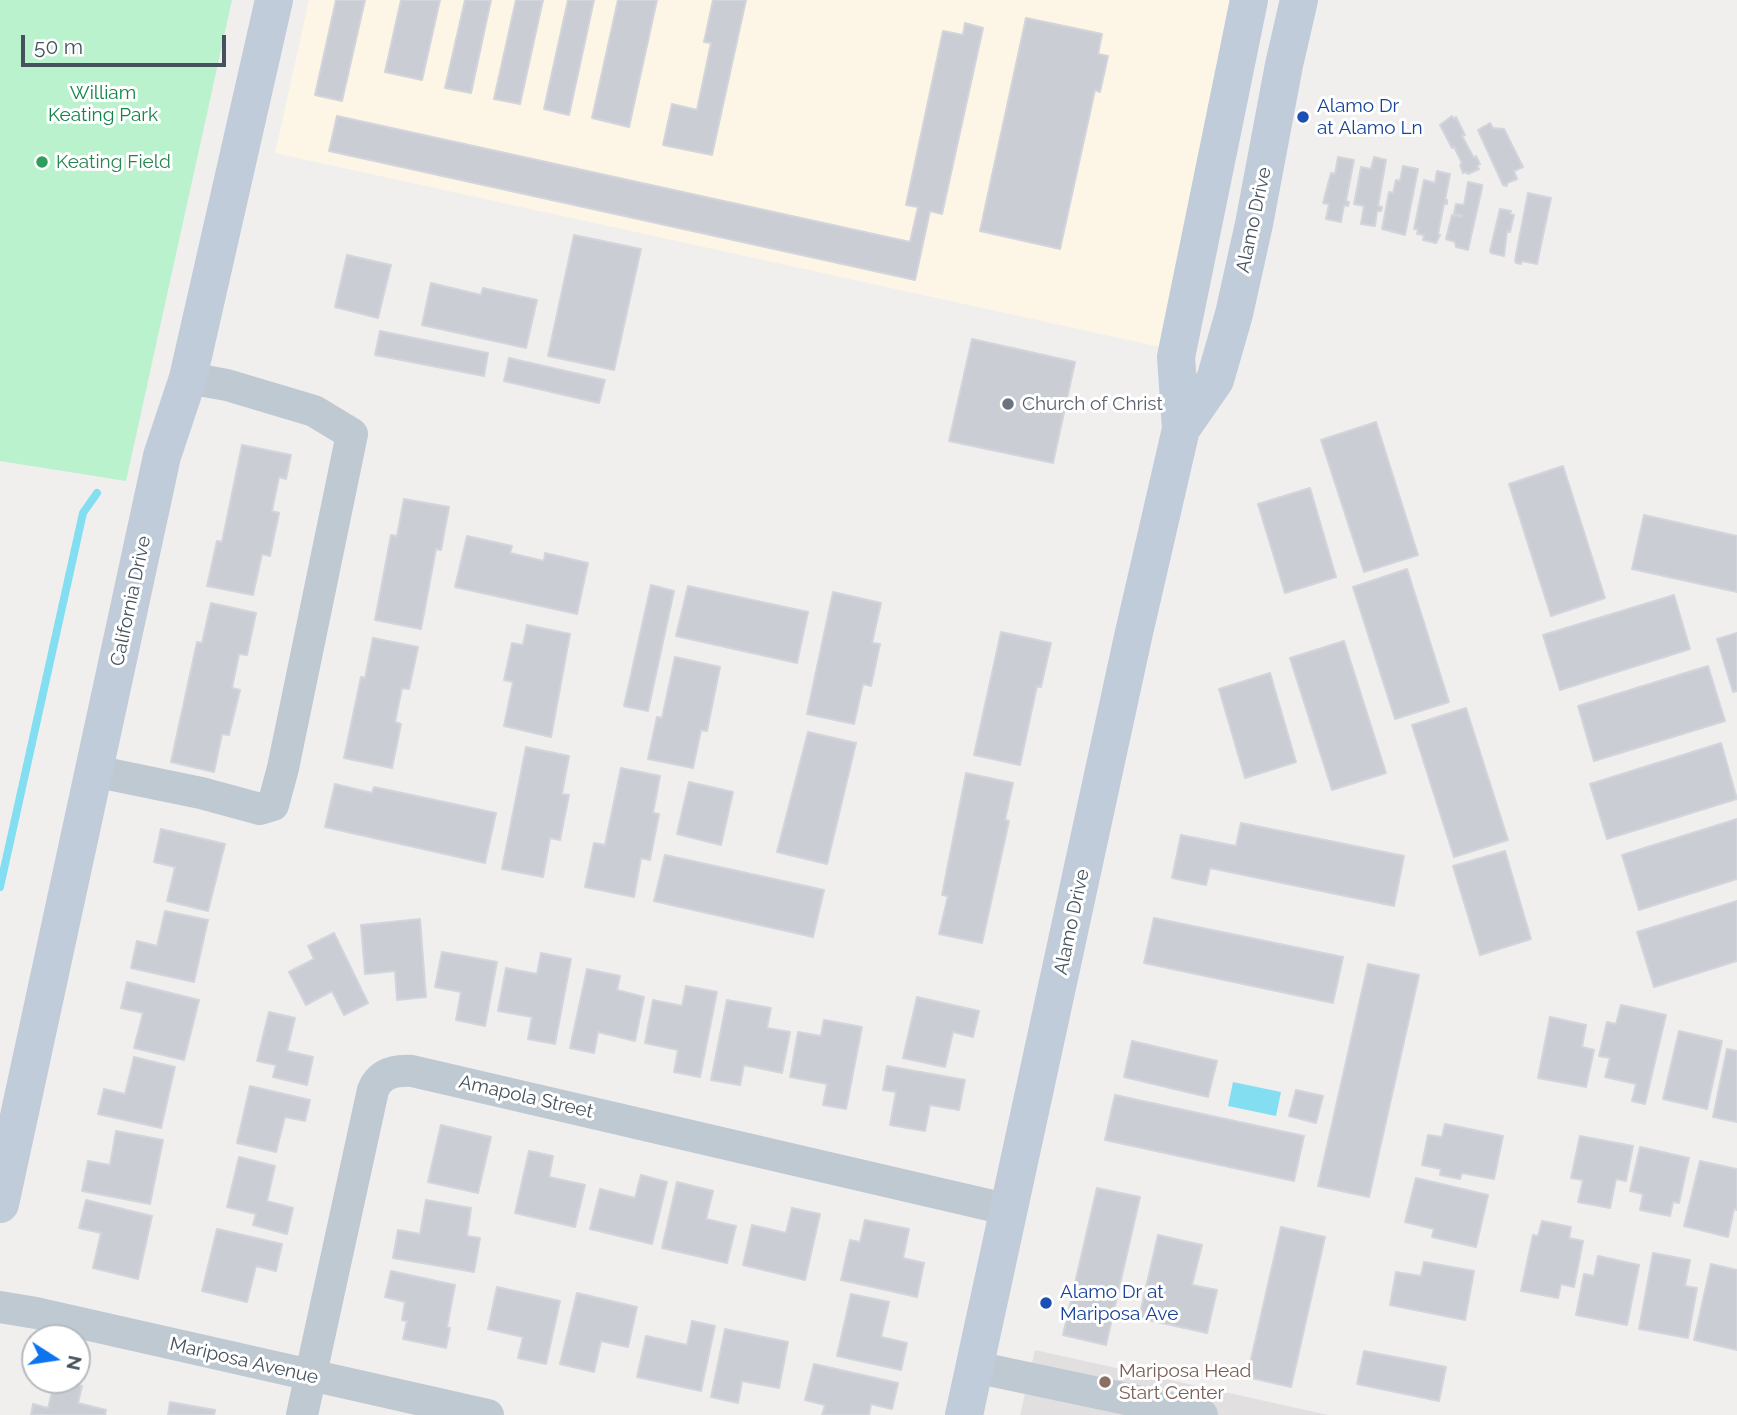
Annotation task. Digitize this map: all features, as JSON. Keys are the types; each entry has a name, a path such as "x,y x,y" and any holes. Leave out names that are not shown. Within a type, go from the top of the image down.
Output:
{"main road":[{"name":"California Drive","path":"0,1204 162,456 188,378 274,0"},
{"name":"Alamo Drive","path":"964,1415 1181,429 1176,357 1249,0"},
{"name":"Alamo Drive","path":"1181,429 1216,376 1234,314 1299,0"},
{"path":"1216,376 1209,330 1240,164 1246,103 1240,45"}],"street":[{"path":"94,771 260,808 273,805 283,768 352,434 314,411 227,385 188,378"},
{"name":"Amapola Street","path":"302,1415 373,1090 382,1077 400,1070 1010,1210"},
{"name":"Mariposa Avenue","path":"0,1307 488,1415"},
{"path":"975,1367 1199,1415"}],"shaded area":[{"path":"309,0 1232,0 1165,348 275,153"},
{"name":"Mariposa Head Start Center","path":"1035,1350 1328,1415 1020,1415"}],"green space":[{"name":"William Keating Park","path":"0,0 232,0 126,481 0,461"}],"water":[{"path":"1233,1082 1281,1092 1276,1116 1228,1106"}],"building":[{"path":"336,0 365,0 342,101 315,95"},
{"path":"401,0 440,0 422,80 385,72"},
{"path":"465,0 491,0 471,93 445,88"},
{"path":"516,0 543,0 520,104 494,99"},
{"path":"568,0 594,0 569,115 544,109"},
{"path":"618,0 657,0 629,127 592,118"},
{"path":"713,0 746,0 712,155 663,145 672,104 697,110 711,43 704,42"},
{"path":"1026,18 1102,34 1098,54 1108,56 1100,92 1095,90 1060,249 980,231"},
{"path":"965,23 983,28 942,214 930,211 915,280 329,151 337,116 910,242 918,207 906,205 943,31 963,35"},
{"path":"1452,116 1454,119 1456,117 1465,135 1462,136 1480,164 1477,166 1479,169 1468,174 1463,173 1460,165 1462,163 1440,125"},
{"path":"1490,123 1493,128 1504,129 1523,167 1514,171 1517,179 1507,183 1507,186 1503,185 1478,130"},
{"path":"1338,157 1354,160 1346,201 1349,202 1348,206 1344,205 1341,222 1326,219 1329,204 1323,203 1331,173 1335,174"},
{"path":"1374,157 1386,160 1378,206 1382,207 1381,211 1377,211 1375,226 1361,224 1364,206 1354,204 1361,167 1371,169"},
{"path":"1403,166 1418,169 1405,235 1382,229 1389,192 1393,193 1396,180 1400,181"},
{"path":"1437,171 1450,174 1445,200 1447,204 1444,204 1438,234 1440,235 1436,243 1423,240 1424,235 1417,234 1418,229 1414,229 1424,180 1435,183"},
{"path":"1468,182 1482,185 1482,188 1468,250 1456,247 1455,242 1446,239 1452,215 1462,215 1454,214 1456,204 1464,205"},
{"path":"1528,193 1551,198 1537,264 1522,261 1521,264 1515,260"},
{"path":"1500,209 1511,211 1510,214 1514,215 1510,232 1507,231 1504,256 1490,251"},
{"path":"574,235 641,249 614,370 548,356"},
{"path":"347,255 391,265 378,318 335,307"},
{"path":"431,283 481,295 483,288 537,300 526,348 422,325"},
{"path":"380,331 488,353 484,376 375,355"},
{"path":"972,339 1075,362 1053,463 949,441"},
{"path":"509,358 605,380 599,403 504,381"},
{"path":"1376,422 1418,555 1364,572 1321,440"},
{"path":"242,445 291,455 286,479 279,477 272,511 279,513 270,556 262,554 253,595 207,586 217,541 222,542"},
{"path":"1563,466 1605,598 1551,616 1509,484"},
{"path":"1310,488 1336,577 1285,593 1258,504"},
{"path":"404,499 449,507 441,550 436,549 421,629 375,620 391,535 397,536"},
{"path":"1644,515 1737,536 1737,592 1632,569"},
{"path":"467,536 512,546 510,553 544,561 545,553 588,563 577,614 455,587"},
{"path":"1407,569 1449,702 1395,719 1353,587"},
{"path":"651,585 674,591 648,711 624,706"},
{"path":"688,586 808,612 797,663 676,636"},
{"path":"833,592 881,603 872,643 880,644 871,686 863,684 854,724 807,714"},
{"path":"1674,595 1690,649 1560,690 1543,635"},
{"path":"211,603 256,613 247,655 239,654 232,688 240,690 229,735 222,734 214,772 171,762 197,642 202,643"},
{"path":"527,625 570,634 551,737 504,726 513,682 504,680 512,643 523,645"},
{"path":"1001,632 1051,643 1041,687 1037,686 1020,765 974,755"},
{"path":"1737,633 1737,691 1733,692 1717,639"},
{"path":"373,638 418,647 409,689 402,688 395,722 401,724 392,768 344,758 361,677 365,678"},
{"path":"1344,641 1386,773 1332,790 1290,658"},
{"path":"675,657 720,667 707,731 701,730 693,768 648,759 657,717 662,718"},
{"path":"1708,666 1725,721 1594,761 1578,706"},
{"path":"1270,673 1296,762 1245,778 1219,689"},
{"path":"1466,708 1508,840 1454,857 1412,725"},
{"path":"808,732 856,743 827,864 777,852"},
{"path":"1721,743 1737,799 1607,839 1590,784"},
{"path":"526,747 569,756 562,794 569,795 560,840 550,838 543,877 502,869"},
{"path":"621,768 660,776 653,813 659,814 650,860 641,858 634,897 585,887 594,843 605,845"},
{"path":"966,773 1013,783 1005,820 1009,821 982,943 939,934 948,896 942,895"},
{"path":"689,782 733,792 721,845 677,834"},
{"path":"335,784 372,793 374,787 496,813 485,863 325,827"},
{"path":"1737,819 1737,879 1639,910 1622,855"},
{"path":"1241,823 1404,856 1394,906 1210,868 1206,885 1172,878 1181,835 1236,846"},
{"path":"161,829 225,844 208,911 167,901 175,867 154,862"},
{"path":"1505,851 1531,939 1480,955 1453,866"},
{"path":"665,855 824,890 813,937 654,901"},
{"path":"1737,901 1737,961 1654,987 1637,932"},
{"path":"165,911 208,920 194,982 131,968 137,941 157,946"},
{"path":"1154,918 1343,957 1333,1003 1144,963"},
{"path":"420,919 426,997 397,1000 395,971 365,974 361,925"},
{"path":"334,933 368,1003 344,1015 332,991 306,1005 289,972 314,959 308,946"},
{"path":"442,952 497,962 485,1026 456,1020 461,992 435,987"},
{"path":"541,953 571,959 555,1044 528,1039 532,1017 498,1011 506,968 537,974"},
{"path":"1368,964 1419,975 1369,1197 1318,1186"},
{"path":"587,969 620,976 617,990 644,997 635,1041 598,1032 594,1053 570,1048"},
{"path":"127,982 199,1000 184,1060 134,1048 143,1013 121,1008"},
{"path":"686,986 717,992 700,1077 674,1072 678,1050 645,1043 653,1000 682,1006"},
{"path":"917,997 979,1011 973,1037 953,1032 945,1067 903,1058"},
{"path":"727,1000 771,1008 767,1028 790,1032 782,1073 744,1065 740,1085 711,1080"},
{"path":"1621,1005 1666,1015 1645,1104 1632,1101 1636,1084 1605,1077 1610,1058 1599,1056 1607,1022 1616,1024"},
{"path":"269,1012 295,1018 287,1051 313,1057 307,1085 273,1077 276,1065 257,1061"},
{"path":"1550,1017 1586,1025 1582,1047 1594,1050 1586,1087 1538,1078"},
{"path":"824,1020 862,1027 846,1109 823,1105 827,1084 790,1077 798,1032 821,1036"},
{"path":"1679,1031 1722,1041 1707,1109 1663,1099"},
{"path":"1132,1041 1217,1061 1208,1097 1124,1077"},
{"path":"1727,1049 1737,1051 1737,1122 1713,1117"},
{"path":"134,1057 175,1067 161,1128 98,1114 104,1089 125,1094"},
{"path":"887,1066 965,1080 959,1110 930,1105 925,1131 890,1125 896,1092 883,1090"},
{"path":"250,1086 310,1100 305,1121 285,1117 276,1152 237,1143"},
{"path":"1296,1090 1323,1096 1316,1123 1289,1116"},
{"path":"1115,1095 1304,1136 1294,1181 1105,1140"},
{"path":"1445,1124 1503,1136 1494,1179 1462,1173 1460,1179 1440,1175 1441,1169 1422,1165 1428,1135 1442,1137"},
{"path":"441,1125 491,1137 478,1193 428,1182"},
{"path":"116,1131 163,1140 150,1204 82,1191 88,1161 110,1165"},
{"path":"1580,1136 1633,1146 1626,1181 1616,1179 1610,1208 1578,1202 1583,1180 1571,1178"},
{"path":"1640,1147 1689,1158 1679,1203 1673,1202 1670,1216 1640,1210 1643,1194 1630,1191"},
{"path":"529,1151 553,1156 549,1177 585,1185 575,1227 515,1213"},
{"path":"239,1157 275,1166 267,1201 293,1208 287,1234 253,1225 256,1214 227,1207"},
{"path":"1700,1161 1737,1169 1737,1210 1734,1209 1728,1237 1684,1226"},
{"path":"641,1175 667,1182 652,1244 590,1229 600,1189 635,1198"},
{"path":"1416,1178 1488,1195 1476,1247 1432,1237 1434,1229 1405,1222"},
{"path":"677,1182 713,1191 706,1219 736,1226 727,1263 662,1248"},
{"path":"1097,1188 1140,1197 1106,1345 1063,1335"},
{"path":"86,1200 152,1216 138,1279 93,1268 101,1233 79,1228"},
{"path":"426,1200 471,1208 467,1236 480,1238 474,1272 393,1258 398,1230 420,1234"},
{"path":"792,1208 820,1214 805,1280 743,1265 752,1225 786,1233"},
{"path":"865,1220 909,1229 903,1258 924,1263 917,1297 841,1280 850,1240 860,1242"},
{"path":"1542,1221 1571,1227 1569,1238 1583,1241 1574,1287 1561,1284 1558,1298 1521,1291 1533,1235 1538,1236"},
{"path":"1281,1227 1325,1237 1291,1387 1247,1377"},
{"path":"217,1229 282,1244 276,1271 256,1266 247,1302 202,1291"},
{"path":"1158,1235 1202,1245 1192,1285 1217,1290 1207,1333 1139,1318"},
{"path":"1653,1253 1690,1260 1685,1286 1697,1288 1688,1338 1639,1329"},
{"path":"1598,1256 1639,1265 1627,1325 1576,1315 1584,1274 1594,1276"},
{"path":"1424,1262 1474,1271 1465,1320 1390,1305 1396,1272 1421,1276"},
{"path":"1711,1264 1737,1270 1737,1350 1694,1340"},
{"path":"391,1271 455,1285 446,1348 403,1339 407,1321 402,1320 405,1302 385,1297"},
{"path":"497,1287 560,1301 546,1364 518,1358 523,1337 488,1329"},
{"path":"577,1293 637,1307 628,1347 601,1341 594,1372 560,1364"},
{"path":"851,1294 889,1302 881,1337 907,1343 901,1370 837,1356"},
{"path":"692,1321 715,1326 701,1391 637,1377 646,1336 687,1345"},
{"path":"725,1329 788,1342 779,1388 742,1381 738,1403 711,1397"},
{"path":"1364,1351 1446,1367 1439,1401 1357,1384"},
{"path":"814,1364 898,1383 892,1409 871,1404 869,1415 822,1415 825,1405 805,1400"},
{"path":"52,1394 80,1394 78,1403 106,1410 105,1415 31,1415 33,1404 48,1408"},
{"path":"170,1402 215,1410 214,1415 168,1415"}],"waterway":[{"path":"0,887 83,513 97,493"}],"place":[{"name":"Alamo Dr at Alamo Ln","path":"1303,117"},
{"name":"Keating Field","path":"42,162"},
{"name":"Church of Christ","path":"1008,404"},
{"name":"Alamo Dr at Mariposa Ave","path":"1046,1303"},
{"name":"Mariposa Head Start Center","path":"1105,1382"}]}
